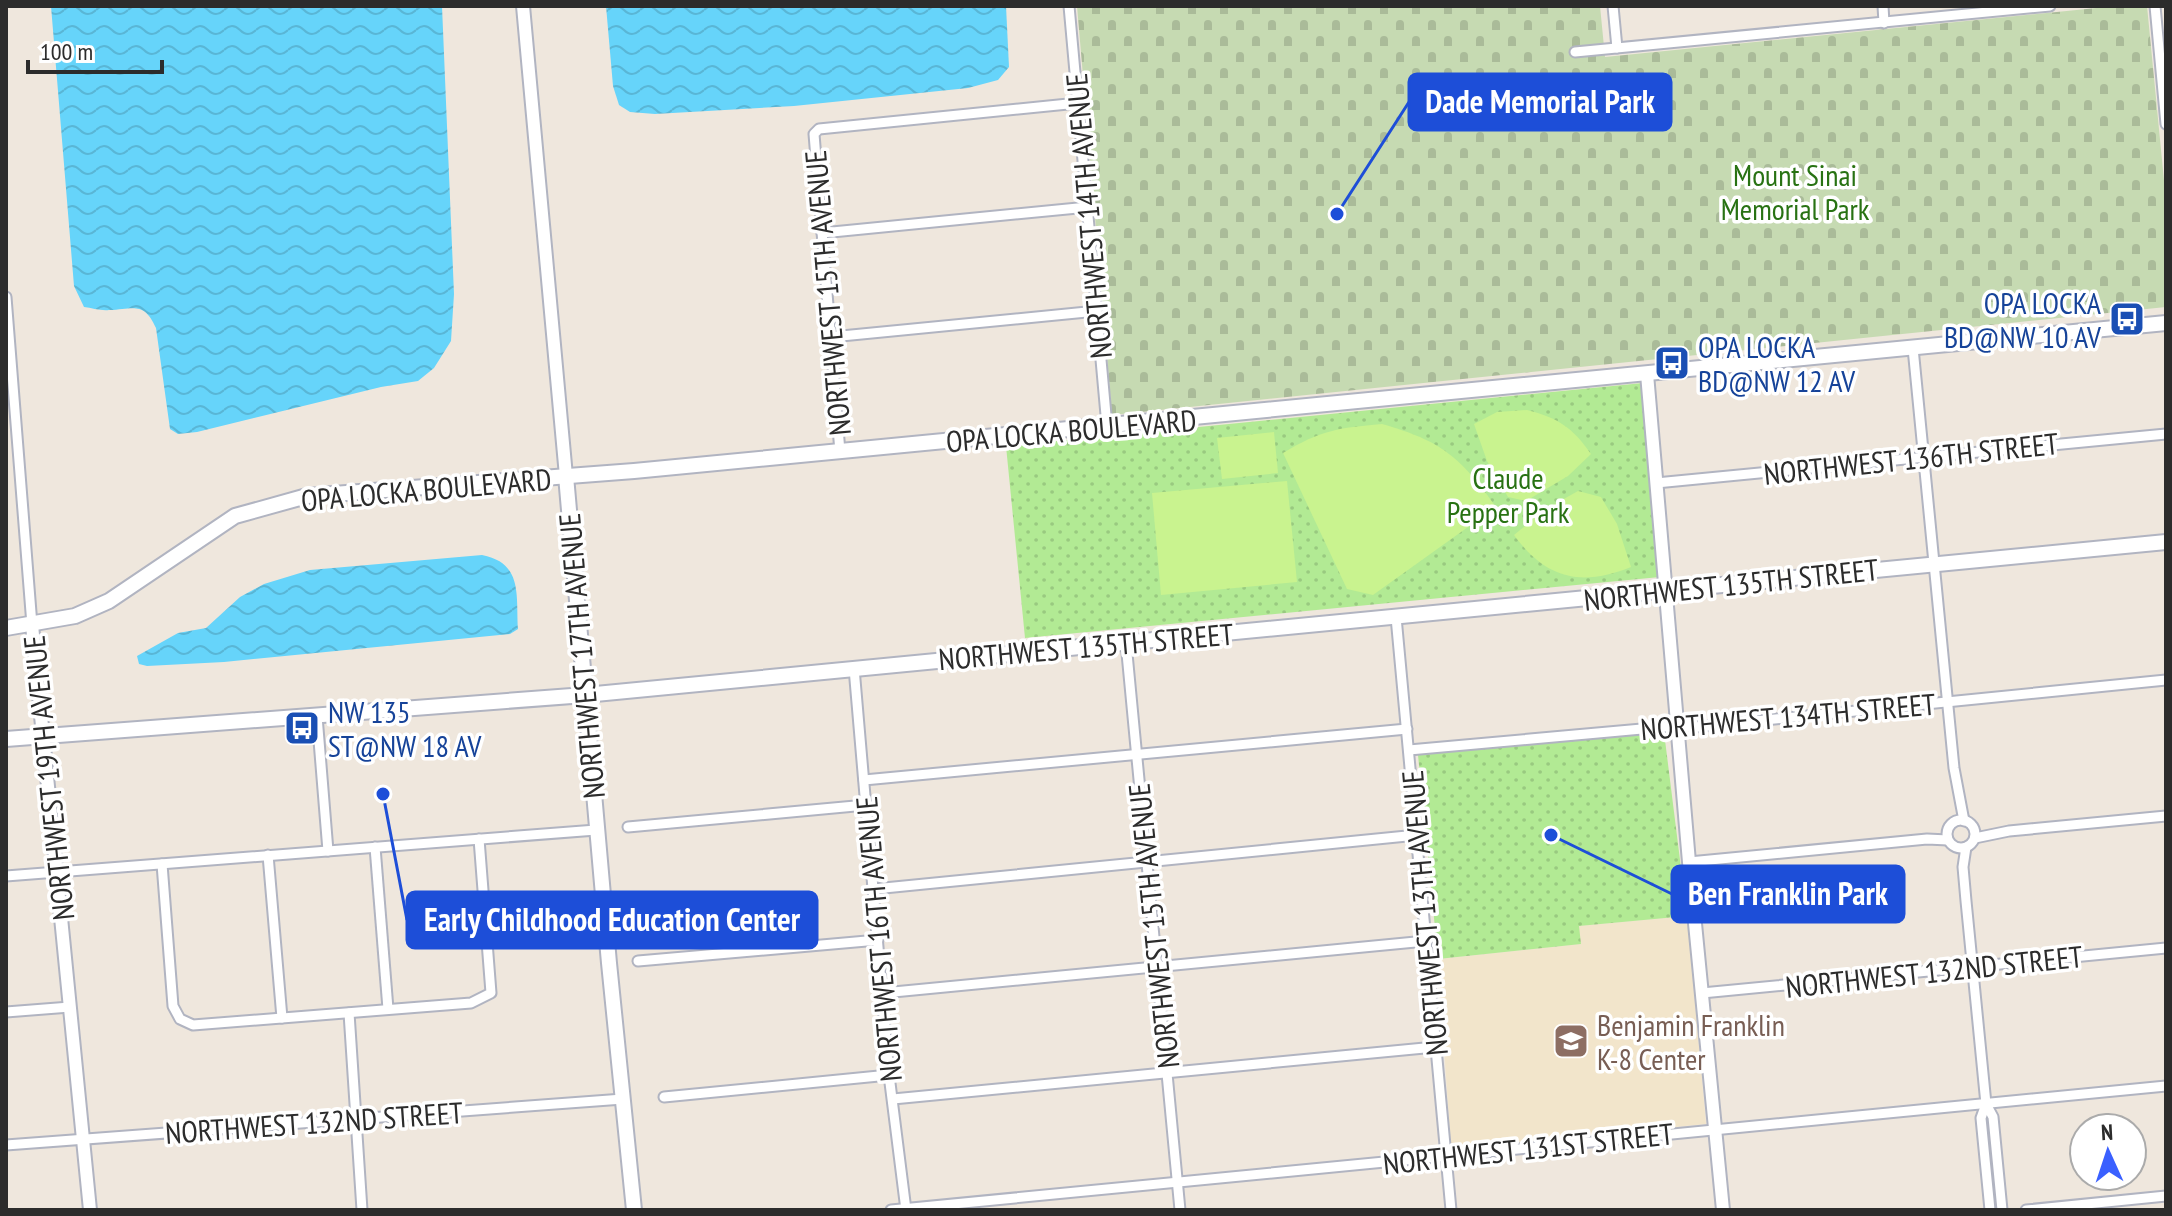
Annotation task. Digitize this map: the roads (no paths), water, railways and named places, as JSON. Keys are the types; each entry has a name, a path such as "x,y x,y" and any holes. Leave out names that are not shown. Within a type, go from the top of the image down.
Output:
{"main road":[{"name":"OPA LOCKA BOULEVARD","path":"6,628 75,616 109,601 235,516 307,496 840,452 2166,323"},
{"name":"NORTHWEST 17TH AVENUE","path":"566,476 596,830 634,1210"},
{"name":"NORTHWEST 135TH STREET","path":"6,739 585,695 2166,542"}],"street":[{"name":"NORTHWEST 17TH AVENUE","path":"523,6 566,476"},
{"name":"NORTHWEST 14TH AVENUE","path":"1069,6 1107,426"},
{"path":"1613,6 1617,48"},
{"path":"1883,6 1884,23"},
{"path":"1575,52 2050,6"},
{"path":"2155,6 2166,124"},
{"name":"NORTHWEST 15TH AVENUE","path":"840,452 814,134 819,129 1078,103"},
{"path":"822,233 1088,207"},
{"name":"NORTHWEST 19TH AVENUE","path":"6,297 32,625 90,1210"},
{"path":"831,337 1097,311"},
{"path":"1913,348 1958,792 1960,821 1947,836"},
{"path":"1647,374 1723,1210"},
{"name":"NORTHWEST 136TH STREET","path":"1656,483 2166,434"},
{"name":"NORTHWEST 13TH AVENUE","path":"1396,617 1451,1210"},
{"name":"NORTHWEST 15TH AVENUE","path":"1126,643 1180,1210"},
{"name":"NORTHWEST 16TH AVENUE","path":"854,668 889,1075 906,1209"},
{"name":"NORTHWEST 134TH STREET","path":"1409,750 1947,703 2166,680"},
{"path":"317,716 328,851"},
{"path":"864,780 1407,729"},
{"path":"628,827 866,805"},
{"path":"2002,1210 1993,1117 1986,1104 1962,848 1975,834 1998,828 2009,831 2166,816"},
{"path":"1960,821 1975,834"},
{"path":"6,876 596,830"},
{"path":"874,889 1417,835"},
{"path":"1689,862 1927,839 1931,835 1947,836 1962,848"},
{"path":"162,864 173,1006 180,1019 193,1025 349,1013 471,1003 491,993 479,839"},
{"path":"375,847 388,1009"},
{"path":"268,855 282,1018"},
{"path":"638,961 878,940"},
{"path":"883,993 1426,941"},
{"name":"NORTHWEST 132ND STREET","path":"1702,993 2166,948"},
{"path":"6,1012 70,1007"},
{"path":"349,1013 362,1210"},
{"path":"893,1099 1435,1047"},
{"path":"664,1097 889,1075"},
{"name":"NORTHWEST 131ST STREET","path":"891,1210 2166,1086"},
{"name":"NORTHWEST 132ND STREET","path":"6,1145 623,1099"},
{"path":"1986,1104 1981,1118 1990,1210"},
{"path":"2026,1210 2166,1196"}],"water":[{"path":"51,6 442,6 454,294 451,341 434,368 418,381 381,387 197,432 178,434 170,429 156,328 152,319 137,308 106,310 84,307 74,286"},
{"path":"606,6 1006,6 1009,67 998,80 968,88 794,106 655,114 630,112 619,105 613,86"},
{"path":"482,555 505,565 515,582 518,629 510,634 224,662 139,664 137,656 178,633 206,628 240,597 264,584 310,570"}],"place":[{"name":"Dade Memorial Park","path":"1337,214"},
{"name":"OPA LOCKA BD@NW 10 AV","path":"2127,319"},
{"name":"OPA LOCKA BD@NW 12 AV","path":"1672,363"},
{"name":"NW 135 ST@NW 18 AV","path":"302,728"},
{"name":"Early Childhood Education Center","path":"383,794"},
{"name":"Ben Franklin Park","path":"1551,835"},
{"name":"Benjamin Franklin K-8 Center","path":"1571,1041"}],"park label":[{"name":"Mount Sinai Memorial Park","path":"1795,191"},
{"name":"Claude Pepper Park","path":"1508,494"}]}
